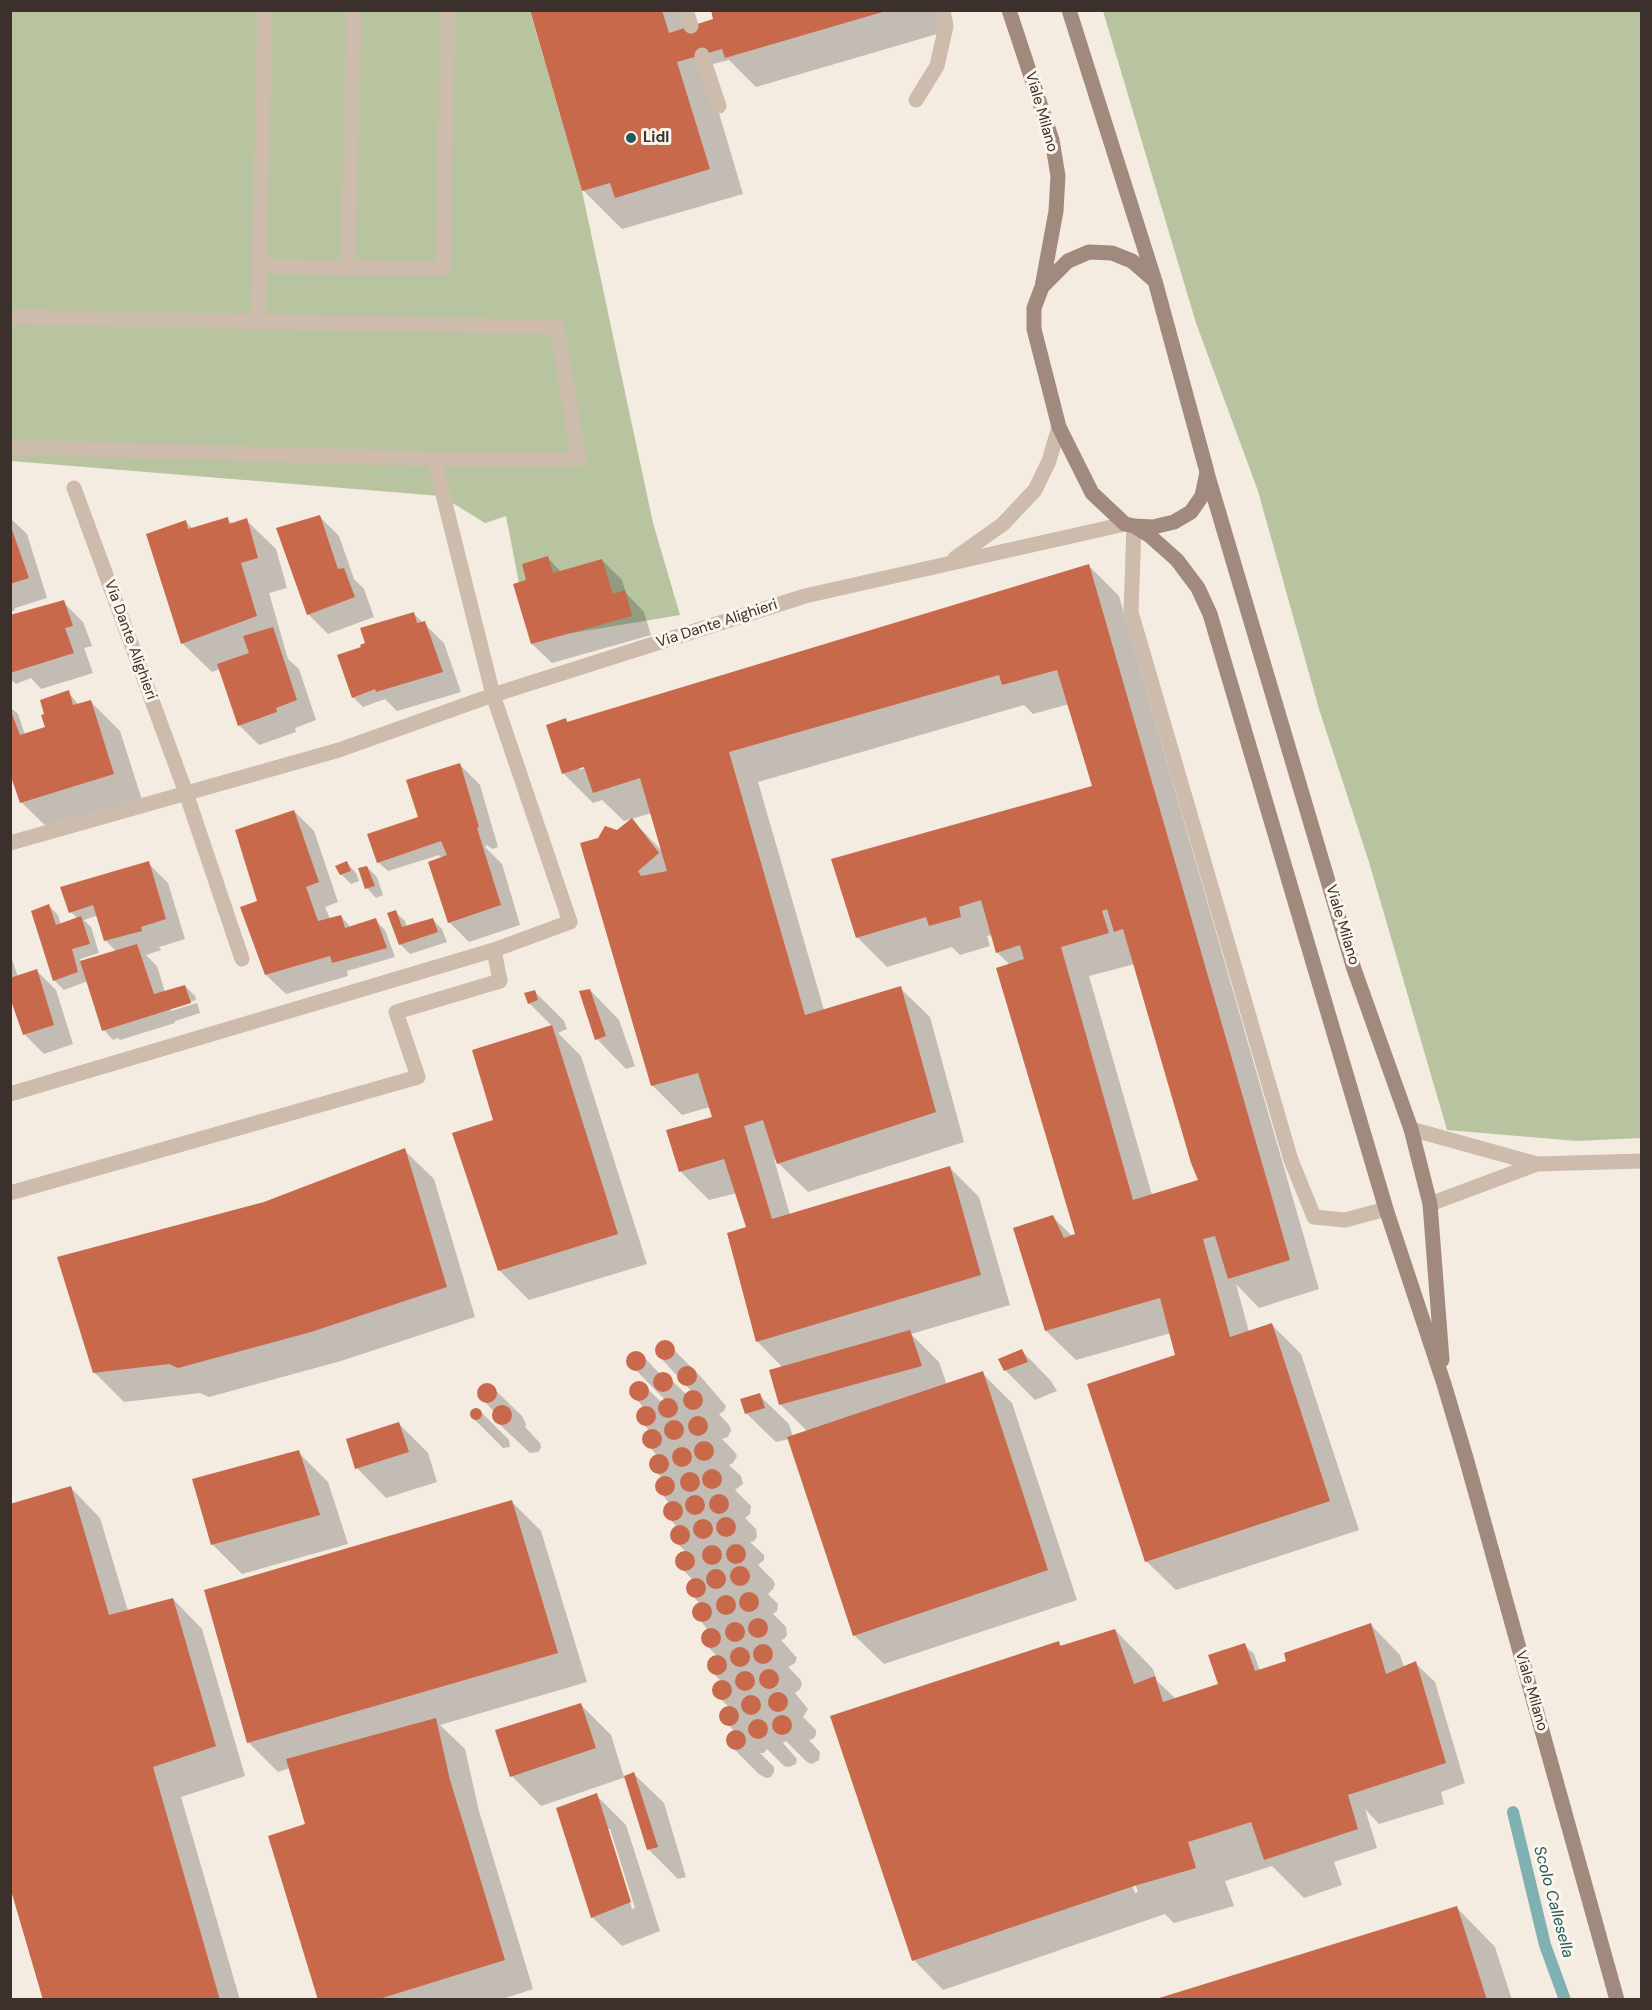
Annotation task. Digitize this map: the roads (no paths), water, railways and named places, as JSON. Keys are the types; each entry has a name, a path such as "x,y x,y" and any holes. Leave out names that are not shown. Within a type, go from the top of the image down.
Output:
{"main road":[{"name":"Viale Milano","path":"1009,10 1052,140 1058,176 1056,211 1042,287 1034,308 1034,329 1059,427 1092,493 1130,525 1150,536 1182,566 1198,588 1210,614 1386,1209 1444,1384 1617,2000"},
{"name":"Viale Milano","path":"1069,10 1155,281 1207,472 1354,969 1411,1129 1430,1204 1444,1384"},
{"name":"Viale Milano","path":"1042,287 1068,261 1089,252 1112,253 1132,261 1155,281"},
{"path":"1130,525 1153,527 1174,522 1191,512 1202,496 1207,472"}],"street":[{"path":"258,321 265,10"},
{"path":"348,267 354,10"},
{"path":"260,266 443,269 448,10"},
{"path":"686,10 692,26"},
{"path":"916,100 937,66 946,26 943,10"},
{"path":"702,55 719,106"},
{"path":"10,317 557,327 579,459 434,459 10,447"},
{"name":"Via Dante Alighieri","path":"945,565 1003,524 1035,490 1048,461 1059,427"},
{"path":"10,1094 494,950 570,922 494,695 434,459"},
{"name":"Via Dante Alighieri","path":"74,488 186,793 242,959"},
{"path":"1130,525 1131,612 1291,1160 1314,1217 1345,1220 1386,1209"},
{"name":"Via Dante Alighieri","path":"10,843 339,750 494,695 805,596 1130,525"},
{"path":"10,1193 418,1077 396,1012 500,981 494,950"},
{"path":"1411,1129 1537,1164 1641,1161"},
{"path":"1430,1204 1537,1164"}],"waterway":[{"name":"Scolo Callesella","path":"1513,1812 1545,1945 1565,2000"}],"place":[{"name":"Lidl","path":"631,138"}]}
